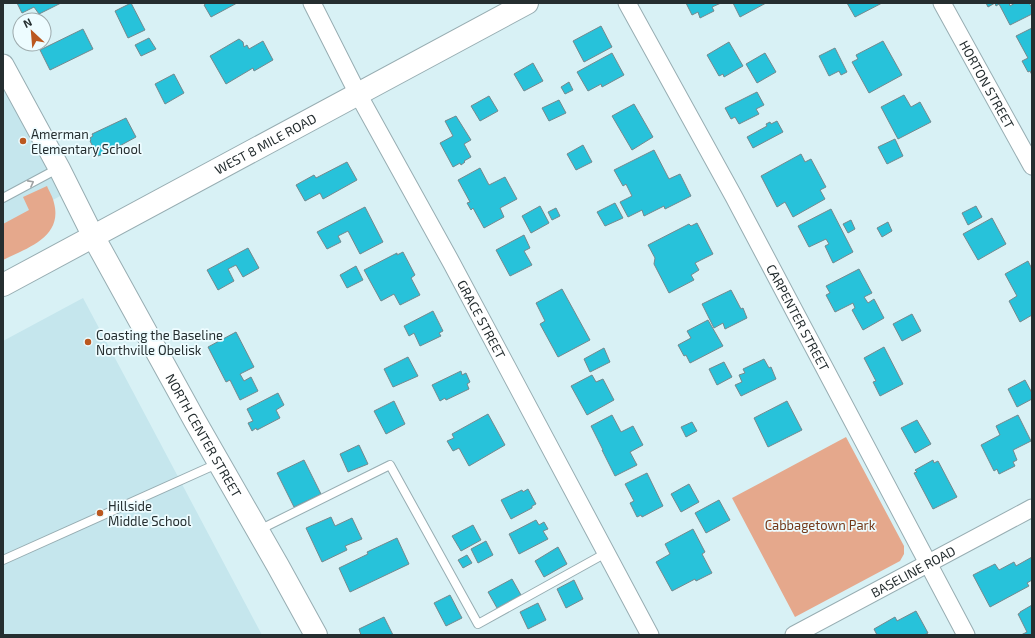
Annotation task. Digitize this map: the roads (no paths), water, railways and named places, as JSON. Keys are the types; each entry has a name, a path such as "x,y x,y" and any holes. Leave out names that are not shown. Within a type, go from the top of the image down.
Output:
{"main road":[{"name":"WEST 8 MILE ROAD","path":"3,285 527,3"},
{"name":"NORTH CENTER STREET","path":"93,236 316,635"}],"street":[{"name":"GRACE STREET","path":"312,3 358,94 455,269 650,635"},
{"name":"CARPENTER STREET","path":"626,3 734,197 927,565 966,635"},
{"name":"HORTON STREET","path":"942,3 1032,166"},
{"name":"NORTH CENTER STREET","path":"3,65 59,168 93,236"},
{"name":"BASELINE ROAD","path":"804,633 1032,508"}],"lane":[{"path":"3,198 59,168"},
{"path":"3,560 219,463"},
{"path":"258,531 390,464 478,624 606,553"}],"place":[{"name":"Amerman Elementary School","path":"23,141"},
{"name":"Coasting the Baseline Northville Obelisk","path":"88,342"},
{"name":"Hillside Middle School","path":"100,513"}],"park label":[{"name":"Cabbagetown Park","path":"820,525"}]}
